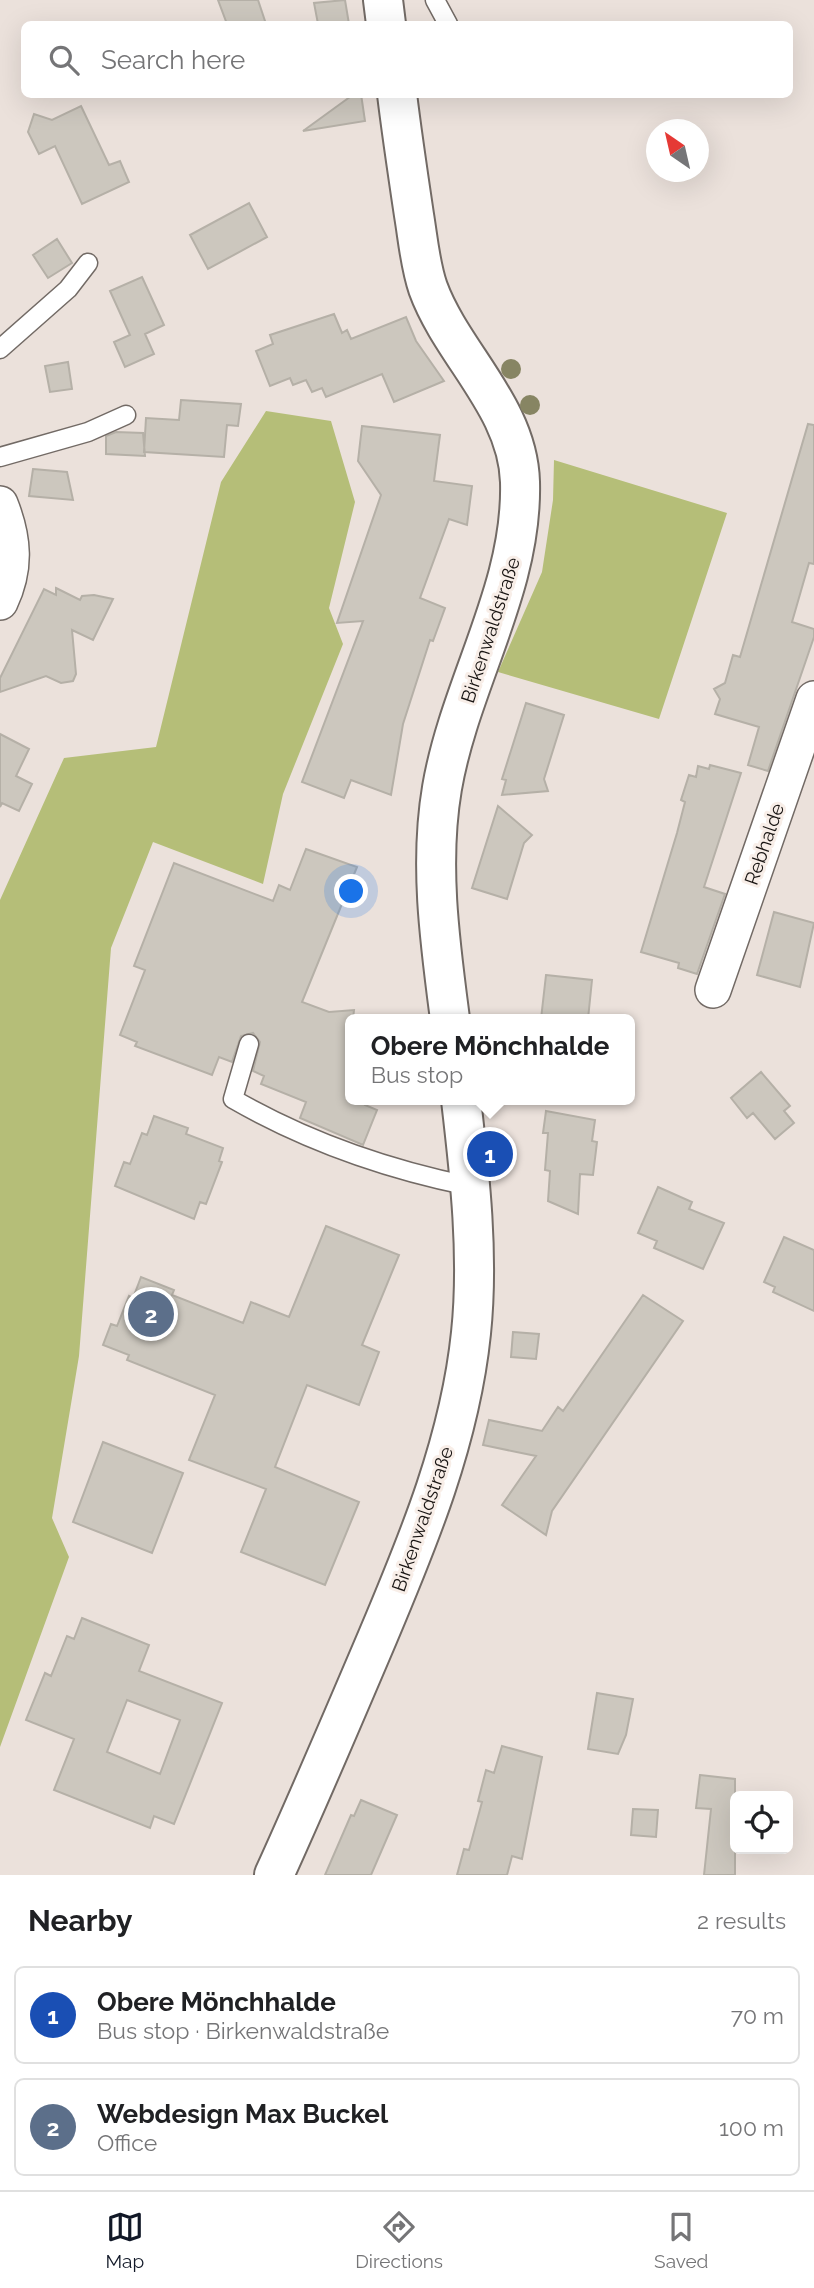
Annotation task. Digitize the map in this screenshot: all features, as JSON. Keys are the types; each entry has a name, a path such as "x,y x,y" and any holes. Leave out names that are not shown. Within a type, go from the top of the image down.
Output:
{"street":[{"path":"383,0 386,21"},
{"name":"Birkenwaldstraße","path":"398,98 427,285 442,323 498,409 514,447 520,478 515,556 467,699 442,786 436,836 436,891 449,1014"},
{"path":"0,504 14,558 9,583 0,602"},
{"name":"Rebhalde","path":"713,990 814,699"},
{"name":"Birkenwaldstraße","path":"274,1875 415,1550 442,1474 459,1404 471,1334 474,1279 461,1105"}],"lane":[{"path":"435,0 446,21"},
{"path":"0,349 68,289 88,263"},
{"path":"0,457 88,432 126,415"},
{"path":"249,1044 233,1098 300,1134 411,1174 469,1185"}],"green space":[{"path":"266,411 331,421 355,502 329,608 343,644 283,794 263,884 153,842 111,948 79,1356 52,1518 69,1557 0,1747 0,900 64,758 156,747 221,482"},
{"path":"554,460 727,513 659,719 498,672 542,572 553,500"}],"building":[{"path":"218,0 258,0 265,21 226,21"},
{"path":"345,0 348,21 317,21 314,3"},
{"path":"348,98 362,98 365,121 303,131"},
{"path":"81,106 109,165 120,161 129,182 82,204 55,146 39,154 28,132 34,114 52,120"},
{"path":"249,203 267,237 208,269 190,235"},
{"path":"57,239 72,263 48,278 33,255"},
{"path":"142,277 164,325 145,334 154,354 125,367 114,342 130,335 110,291"},
{"path":"334,314 342,333 347,330 351,339 406,317 416,341 444,381 394,402 382,374 326,397 322,388 312,392 306,380 293,385 290,378 270,386 256,351 273,344 270,335"},
{"path":"68,362 72,389 50,392 45,366"},
{"path":"181,400 241,404 238,426 227,425 224,457 144,452 146,418 179,420"},
{"path":"808,424 814,425 814,564 809,563 792,622 814,629 814,637 768,771 748,765 759,727 715,714 720,699 714,689 725,683 733,655 740,657"},
{"path":"362,426 440,435 434,481 472,486 467,525 449,519 420,598 445,608 433,641 430,640 403,724 391,795 351,780 344,798 302,782 363,621 337,623 381,495 358,461"},
{"path":"116,432 143,433 145,456 106,454 106,436"},
{"path":"33,469 67,472 73,500 29,496"},
{"path":"56,588 80,600 82,596 94,595 113,599 93,640 72,630 76,674 73,681 61,683 46,676 0,692 0,678 44,589 56,595"},
{"path":"526,703 564,715 544,779 548,791 502,795 506,780 502,779"},
{"path":"0,734 29,749 16,776 32,784 19,811 2,803 0,807"},
{"path":"710,765 741,773 704,887 725,894 697,974 678,968 679,963 641,952 677,833 685,802 681,800 689,775 696,777 698,766 709,769"},
{"path":"498,806 532,835 524,843 507,899 472,888"},
{"path":"306,849 357,867 302,1002 329,1012 354,1010 354,1014 345,1014 345,1105 365,1105 377,1110 363,1145 300,1118 306,1102 261,1084 264,1076 253,1071 260,1042 253,1033 241,1036 232,1062 219,1057 212,1075 135,1046 137,1042 120,1035 145,970 134,966 174,863 273,901 279,885 290,890"},
{"path":"774,912 814,923 800,987 757,975"},
{"path":"546,975 592,980 589,1014 542,1014"},
{"path":"761,1072 790,1106 784,1111 794,1123 775,1139 753,1113 747,1118 731,1098"},
{"path":"546,1111 595,1120 592,1141 597,1142 593,1175 580,1174 578,1214 548,1201 550,1171 545,1170 548,1133 543,1133"},
{"path":"154,1116 188,1128 186,1134 223,1148 219,1161 222,1162 206,1204 200,1202 194,1219 115,1186 124,1162 130,1164 142,1133 147,1135"},
{"path":"658,1187 692,1202 689,1209 724,1223 703,1269 654,1248 657,1241 638,1233"},
{"path":"326,1226 399,1255 362,1345 379,1352 359,1405 307,1385 275,1467 359,1502 325,1585 241,1552 266,1489 189,1460 215,1395 127,1360 129,1355 103,1345 111,1324 117,1326 129,1296 133,1298 141,1277 174,1290 172,1295 243,1323 251,1302 289,1317"},
{"path":"784,1237 814,1250 814,1311 773,1292 775,1287 764,1282"},
{"path":"643,1295 683,1321 552,1511 546,1535 502,1505 536,1456 483,1445 489,1420 542,1431 558,1407 563,1411"},
{"path":"513,1332 539,1334 536,1359 511,1357"},
{"path":"103,1442 183,1473 152,1553 73,1522"},
{"path":"82,1618 149,1645 139,1671 222,1703 174,1824 154,1816 150,1828 54,1790 74,1739 26,1720 45,1673 51,1676 67,1636 74,1639","holes":["127,1700 180,1720 160,1774 107,1752"]},
{"path":"597,1693 633,1699 626,1735 618,1754 588,1749"},
{"path":"502,1746 542,1757 522,1859 512,1856 507,1875 457,1875 464,1849 469,1850 482,1802 478,1801 486,1770 494,1773"},
{"path":"700,1775 735,1779 735,1791 730,1791 730,1854 735,1854 735,1875 704,1875 711,1809 696,1808"},
{"path":"361,1800 397,1815 371,1875 325,1875 351,1815 354,1816"},
{"path":"633,1809 658,1810 656,1837 631,1835"}],"place":[{"name":"Obere Mönchhalde","path":"490,1154"},
{"name":"Webdesign Max Buckel","path":"151,1314"}]}
